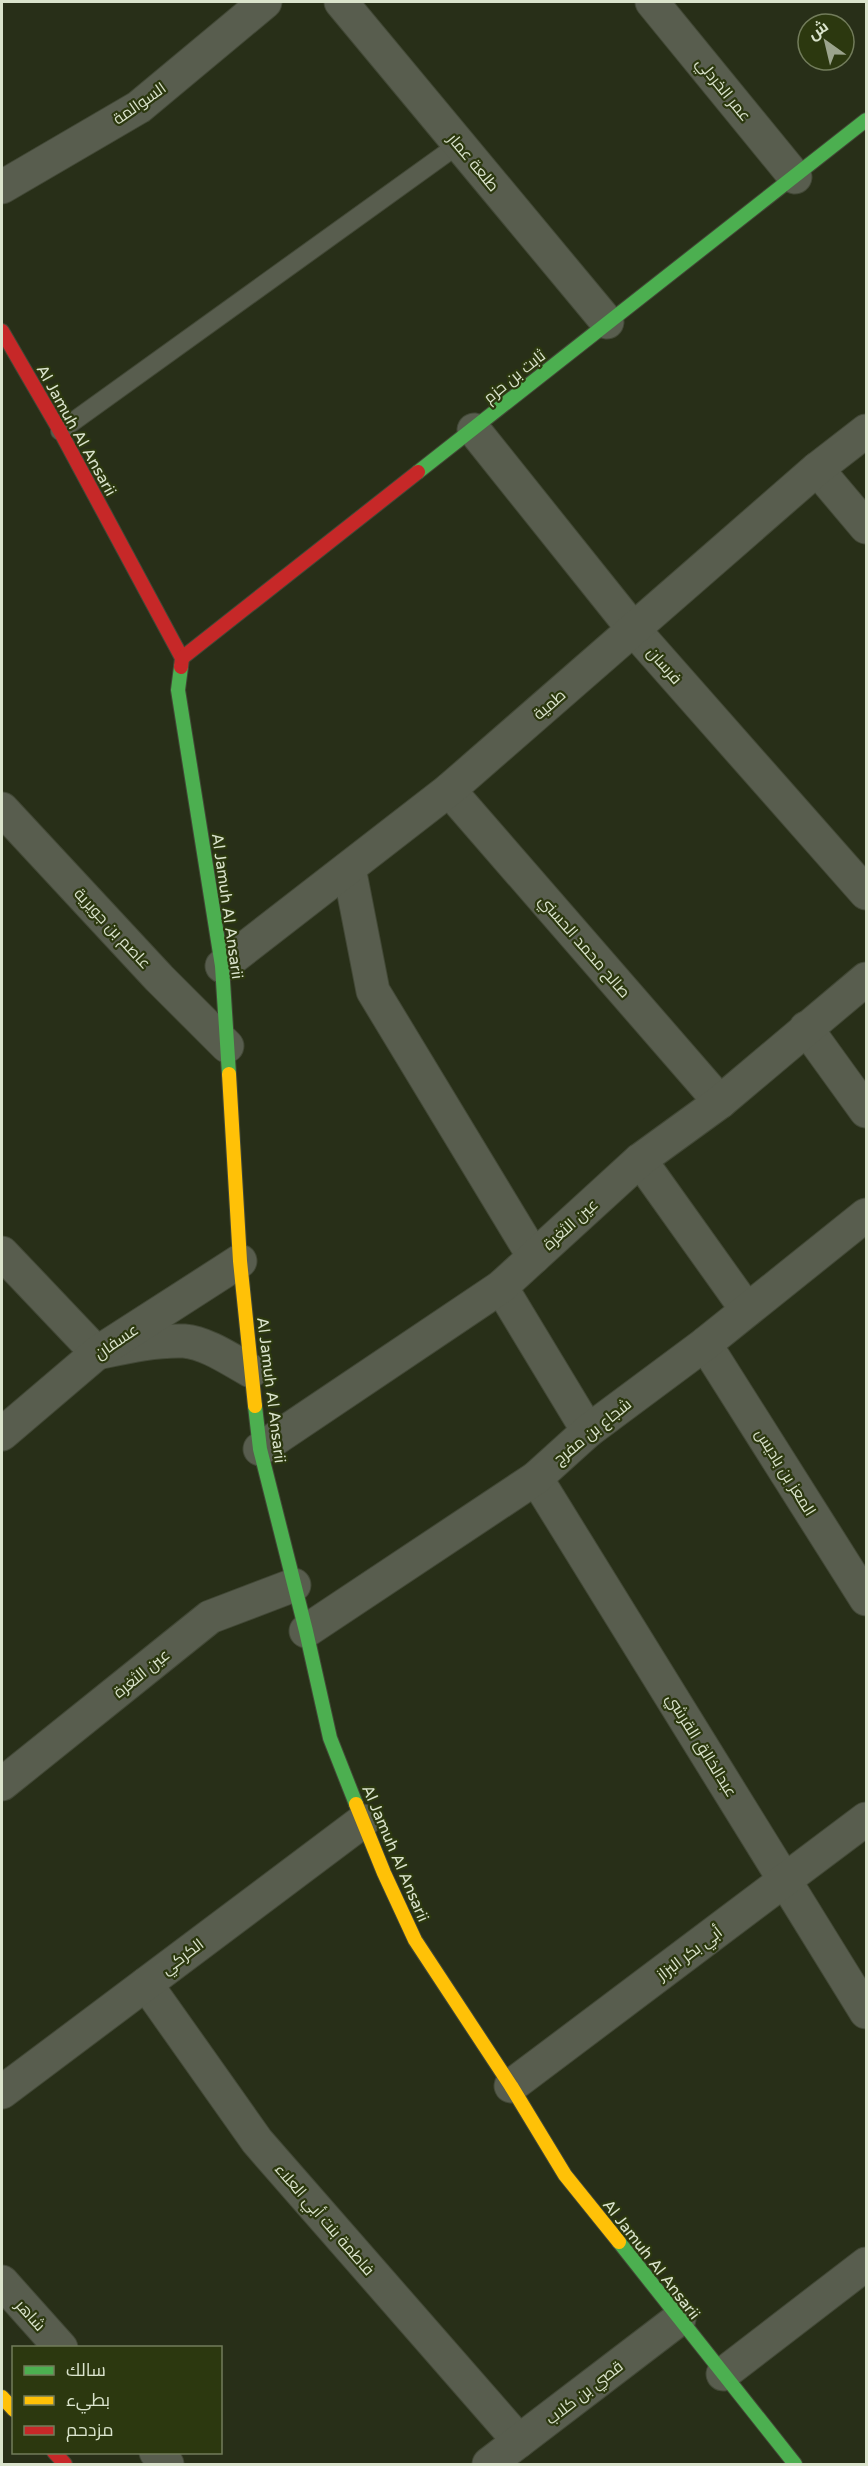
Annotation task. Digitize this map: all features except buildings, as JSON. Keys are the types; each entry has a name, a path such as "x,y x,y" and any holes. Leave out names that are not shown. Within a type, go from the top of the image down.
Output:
{"street":[{"name":"السوالمة","path":"2,187 139,106 265,2"},
{"name":"طلعة عمار","path":"341,2 607,322"},
{"name":"عمر الخردلي","path":"652,2 795,177"},
{"name":"ثابت بن حزم","path":"182,658 867,120"},
{"name":"Al Jamuh Al Ansarii","path":"2,331 60,431 182,658 178,690 222,966 240,1261 260,1449 306,1631 330,1738 384,1873 415,1940 511,2086 565,2175 795,2464"},
{"name":"فرسان","path":"474,430 634,630 867,893"},
{"name":"طمية","path":"222,966 449,790 817,469 867,431"},
{"path":"817,469 867,527"},
{"name":"صالح محمد الحسني","path":"449,790 720,1102"},
{"name":"عاصم بن جويرية","path":"2,809 159,978 226,1046"},
{"path":"349,868 373,991 534,1257"},
{"name":"عين الثغرة","path":"260,1449 501,1287 640,1160 720,1102 867,979"},
{"path":"806,1028 867,1111"},
{"path":"640,1160 747,1310"},
{"name":"شجاع بن مفرج","path":"306,1631 536,1478 588,1431 747,1310 863,1227"},
{"path":"2,1253 97,1353 141,1344 186,1341 214,1351 251,1371"},
{"name":"عسفان","path":"2,1434 97,1353 240,1261"},
{"path":"501,1287 588,1431"},
{"name":"المعز بن باديس","path":"705,1344 867,1599"},
{"name":"عبدالخالق القرشي","path":"536,1478 867,2012"},
{"name":"عين الثغرة","path":"2,1784 210,1617 294,1585"},
{"name":"أبي بكر البزاز","path":"511,2086 867,1819"},
{"name":"الكركي","path":"2,2092 363,1821"},
{"name":"فاطمة بنت أبي العلاء","path":"146,1984 257,2141 519,2441"},
{"path":"723,2374 867,2264"},
{"name":"شاهر","path":"2,2282 59,2346"},
{"name":"قصي بن كلاب","path":"489,2464 678,2319"}],"lane":[{"path":"60,431 459,144"}],"traffic: fast":[{"path":"418,472 866,120"},
{"path":"181,667 178,690 222,966 229,1074"},
{"path":"255,1406 260,1449 306,1631 330,1738 356,1804"},
{"path":"619,2242 795,2464"}],"traffic: slow":[{"path":"229,1074 240,1261 255,1406"},
{"path":"356,1804 415,1940 511,2086 565,2175 619,2242"},
{"path":"2,2397 12,2408"}],"traffic: jam":[{"path":"2,331 60,431 182,658 181,667"},
{"path":"182,658 418,472"},
{"path":"56,2454 65,2464"}]}
